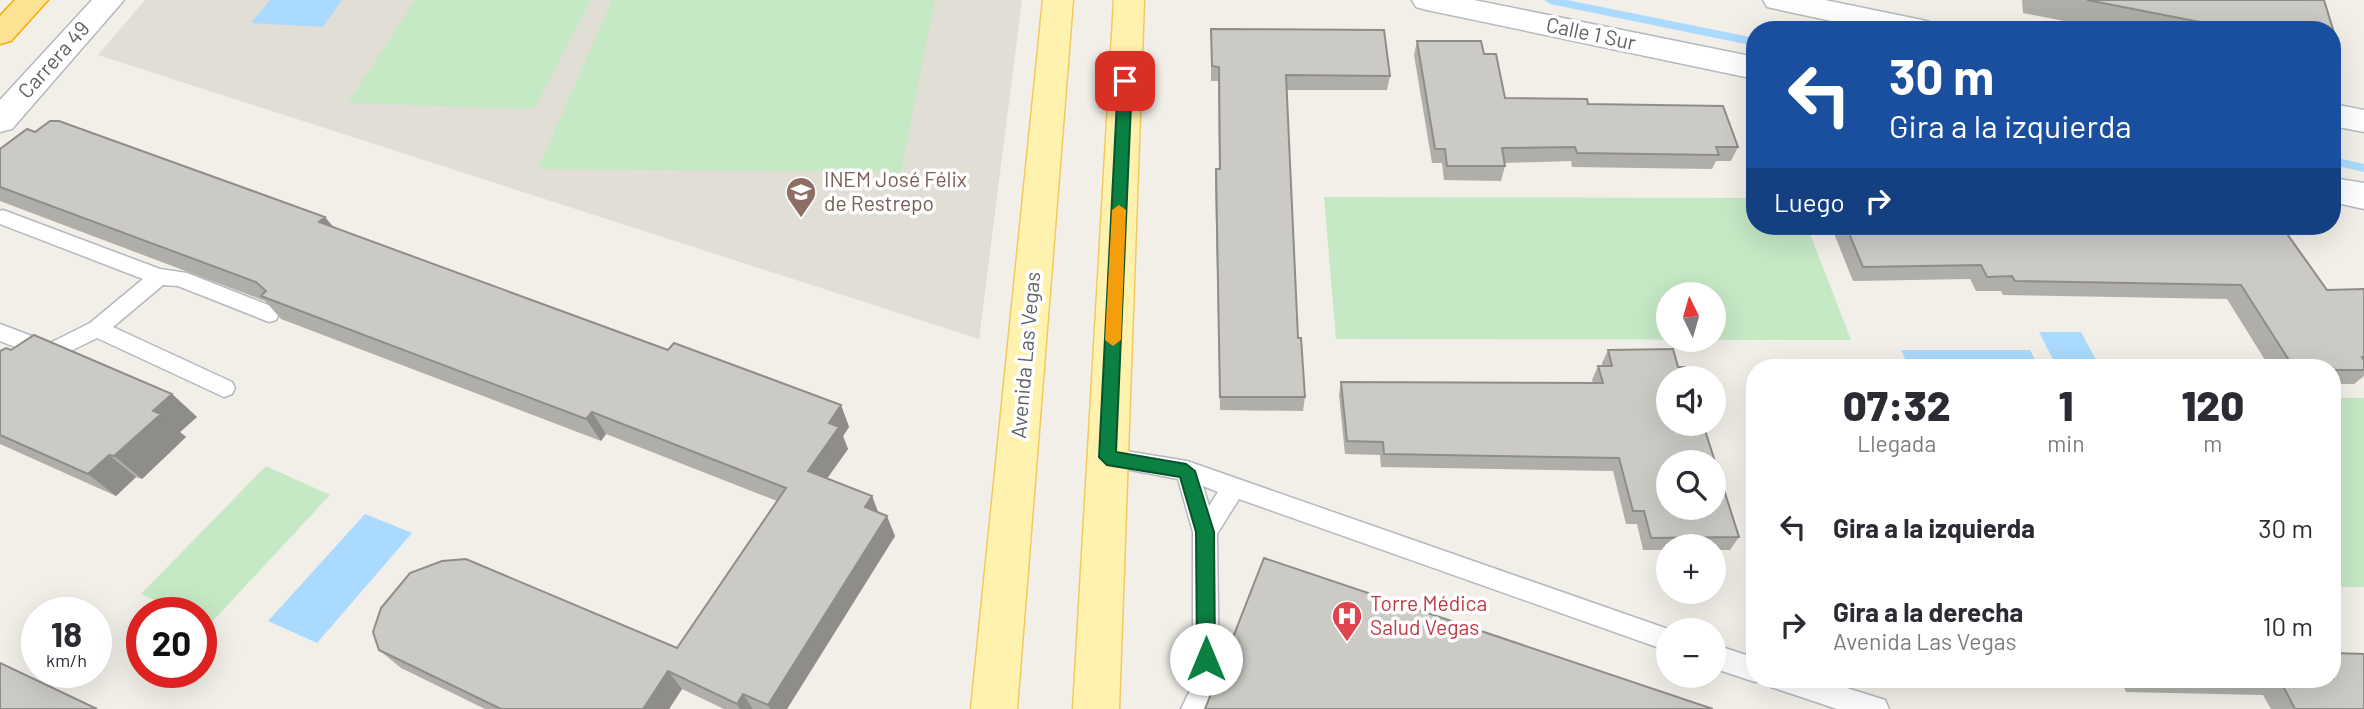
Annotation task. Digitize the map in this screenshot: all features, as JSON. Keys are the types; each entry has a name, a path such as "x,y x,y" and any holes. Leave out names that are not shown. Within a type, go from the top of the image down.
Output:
{"highway":[{"path":"0,34 33,0"}],"main road":[{"name":"Avenida Las Vegas","path":"994,709 1058,0"},
{"path":"1096,709 1129,0"}],"street":[{"name":"Carrera 49","path":"0,121 108,0"},
{"name":"Calle 1 Sur","path":"1427,0 1746,66"},
{"path":"1778,0 1879,21"},
{"path":"2341,117 2364,121"},
{"path":"2341,192 2364,196"}],"lane":[{"path":"3,217 159,277 180,278 269,314"},
{"path":"0,377 97,328 159,277"},
{"path":"97,328 224,388"},
{"path":"0,332 50,352"},
{"path":"1107,457 1186,471 1656,636"},
{"path":"1186,471 1205,532 1206,685 1194,709"},
{"path":"1205,532 1234,487"},
{"path":"1726,660 1746,667"},
{"path":"1809,688 1876,709"}],"shaded area":[{"name":"INEM José Félix de Restrepo","path":"145,0 1022,0 979,339 98,55"}],"green space":[{"path":"415,0 591,0 534,109 348,103"},
{"path":"612,0 935,0 901,172 538,169"},
{"path":"1324,197 1746,198 1746,235 1810,235 1851,340 1726,340 1726,282 1656,282 1656,340 1336,339"},
{"path":"2341,398 2364,398 2364,587 2341,587"},
{"path":"266,466 330,495 217,616 217,597 148,597 141,594"}],"water":[{"path":"270,0 342,0 323,27 251,23"},
{"path":"2039,332 2081,332 2096,359 2053,359"},
{"path":"1901,350 2030,350 2035,359 1905,359"},
{"path":"365,514 412,533 317,643 268,621"}],"building":[{"path":"2087,0 2324,0 2330,21 2195,21"},
{"path":"1211,29 1384,30 1390,76 1286,75 1298,338 1301,338 1305,397 1220,397 1216,169 1220,169 1219,67 1212,66"},
{"path":"1417,41 1481,41 1484,54 1496,54 1505,98 1587,99 1588,104 1723,106 1738,147 1716,147 1719,155 1577,153 1575,147 1502,148 1505,166 1447,166 1445,149 1435,149"},
{"path":"50,121 59,121 325,217 319,222 668,350 674,343 841,405 829,423 839,427 808,471 872,496 865,507 887,516 768,705 743,694 737,704 668,671 643,709 501,709 379,650 373,632 381,608 410,573 442,561 466,559 677,648 786,488 592,412 586,419 261,296 266,291 256,282 0,187 0,149 27,129 35,132"},
{"path":"1850,235 2288,235 2327,290 2364,289 2364,370 2341,370 2341,359 2288,359 2241,285 2015,281 2012,276 1987,277 1981,265 1863,267"},
{"path":"34,335 172,394 153,411 161,414 114,456 109,455 88,474 0,435 0,351 6,348 11,350"},
{"path":"1656,349 1656,352 1674,352 1678,366 1656,366 1656,436 1707,436 1711,450 1656,450 1656,520 1726,520 1726,496 1739,537 1726,537 1726,534 1656,534 1656,538 1651,538 1644,511 1633,511 1619,458 1384,454 1383,442 1347,441 1341,382 1603,383 1598,366 1612,366 1608,350"},
{"name":"Torre Médica Salud Vegas","path":"1264,558 1713,709 1205,709"},
{"path":"2341,653 2364,654 2364,709 2295,709 2284,688 2341,688"},
{"path":"0,663 21,673 21,688 53,688 97,709 0,709"}],"waterway":[{"path":"1550,0 1746,40"},
{"path":"2341,163 2364,168"}],"slow traffic":[{"path":"1113,340 1119,210"}],"place":[{"name":"INEM José Félix de Restrepo","path":"801,219"},
{"name":"Torre Médica Salud Vegas","path":"1347,643"}],"route":[{"path":"1125,81 1107,457 1186,471 1205,532 1206,659"}]}
